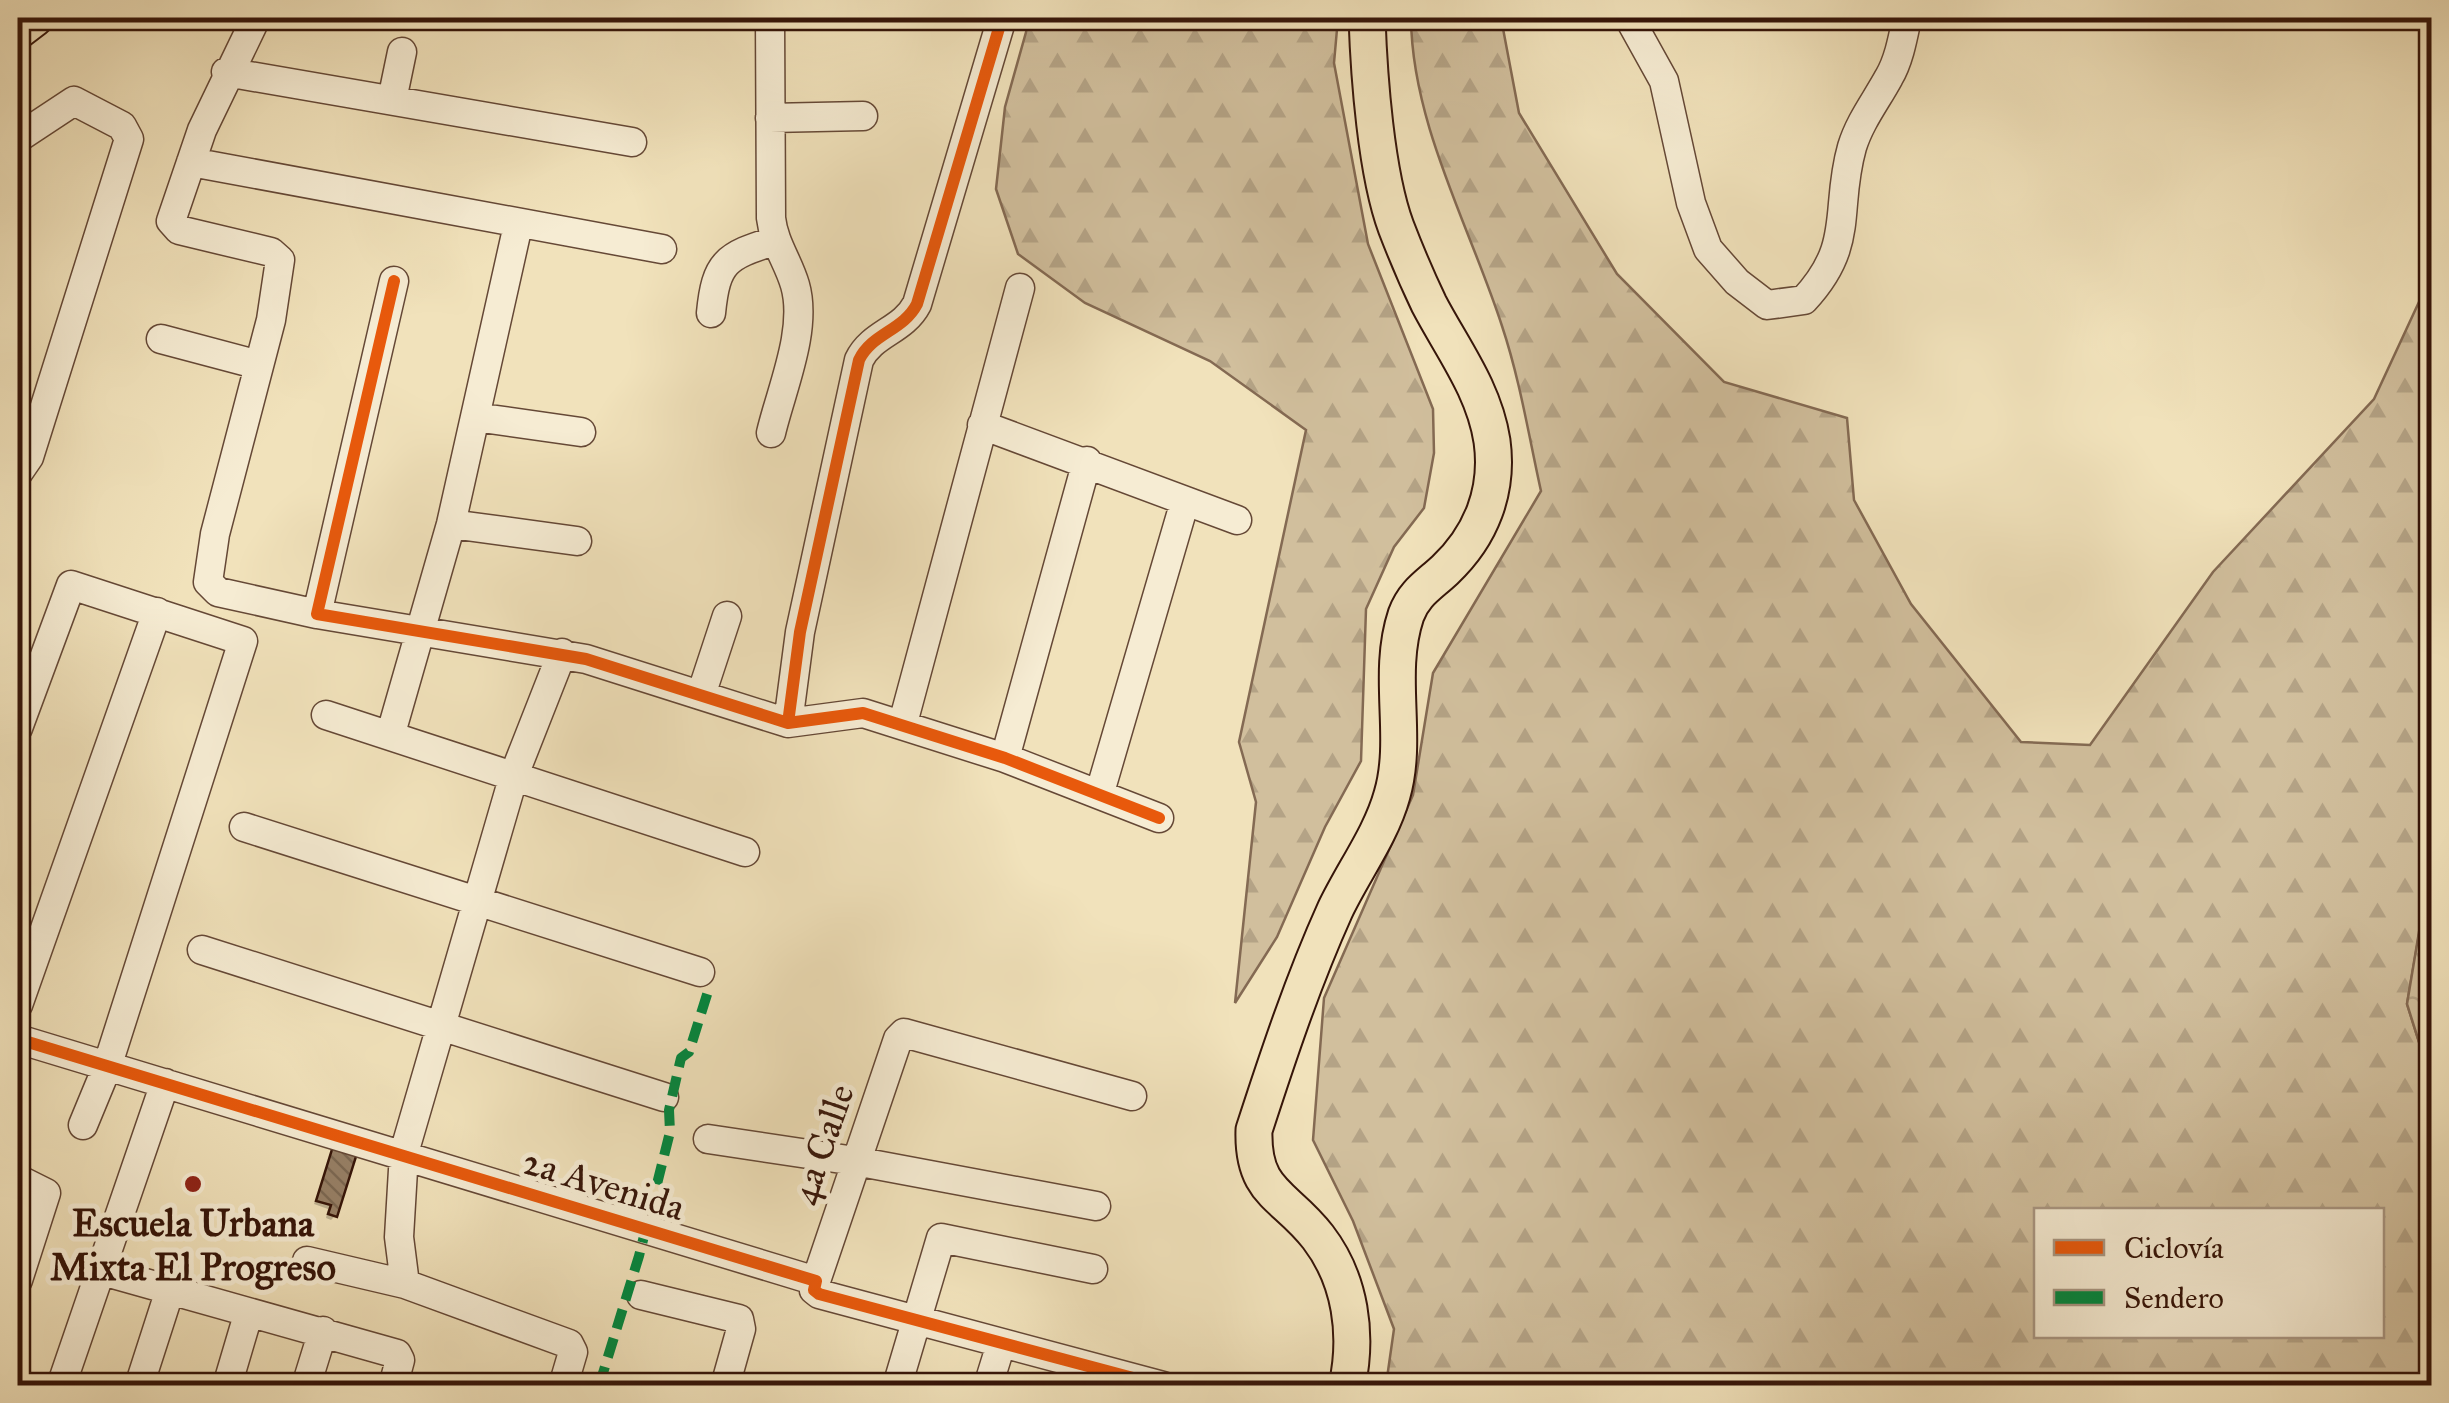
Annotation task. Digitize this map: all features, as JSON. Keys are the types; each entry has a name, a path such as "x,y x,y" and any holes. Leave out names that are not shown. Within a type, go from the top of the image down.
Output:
{"main road":[{"path":"18,31 35,18"},
{"path":"1348,1386 1355,1342 1346,1298 1321,1240 1261,1180 1253,1158 1254,1130 1316,953 1358,860 1387,812 1398,776 1394,696 1406,615 1419,590 1446,569 1476,531 1488,509 1492,481 1492,440 1471,374 1429,303 1394,223 1378,129 1367,18"}],"street":[{"path":"256,18 226,72 170,216 173,226 271,252 280,260 259,365 215,534 208,582 218,592 316,614 562,653 788,724 844,712 903,723 1100,792 1160,818"},
{"path":"770,18 774,240 796,287 798,309 771,434"},
{"path":"788,724 800,632 858,360 870,343 910,318 1002,18"},
{"path":"1629,18 1664,81 1691,204 1708,249 1737,282 1766,304 1804,300 1828,274 1844,225 1851,149 1867,110 1891,74 1908,18"},
{"path":"392,100 402,52"},
{"path":"226,72 632,142"},
{"path":"18,138 74,101 122,126 129,139 30,457 18,474"},
{"path":"770,118 863,116"},
{"path":"191,162 662,250"},
{"path":"391,733 451,524 518,225"},
{"path":"711,313 720,266 732,256 774,240"},
{"path":"316,614 394,281"},
{"path":"903,723 1020,288"},
{"path":"161,339 259,365"},
{"path":"475,417 581,432"},
{"path":"982,425 1237,520"},
{"path":"1005,758 1087,461"},
{"path":"1100,792 1185,502"},
{"path":"451,524 577,542"},
{"path":"18,728 71,585 241,638 244,644 107,1068 83,1126"},
{"path":"18,1004 157,612"},
{"path":"702,695 727,616"},
{"path":"405,1284 398,1237 404,1153 514,775 562,653"},
{"path":"326,714 746,852"},
{"path":"244,827 700,972"},
{"path":"202,950 664,1097"},
{"name":"4a Calle","path":"816,1281 904,1033 1132,1096"},
{"name":"2a Avenida","path":"18,1039 816,1281 814,1290 820,1294 1163,1386"},
{"path":"62,1385 165,1083"},
{"path":"708,1139 856,1161 1096,1206"},
{"path":"18,1179 46,1193 18,1280"},
{"path":"897,1386 944,1237 1092,1270"},
{"path":"307,1261 405,1284 569,1344 573,1352 564,1386"},
{"path":"99,1270 400,1355 393,1386"},
{"path":"139,1386 170,1293"},
{"path":"641,1295 739,1319 742,1329 725,1386"},
{"path":"227,1386 248,1315"},
{"path":"306,1386 324,1331"},
{"path":"988,1386 1001,1344"}],"green space":[{"path":"1030,18 1338,18 1334,63 1368,244 1433,409 1434,453 1424,508 1394,547 1366,609 1361,761 1325,827 1277,937 1235,1003 1256,802 1239,742 1306,430 1210,361 1085,303 1018,254 996,189 1005,107"},
{"path":"1411,18 1501,18 1519,113 1617,274 1724,382 1847,418 1854,500 1911,604 2021,742 2090,745 2213,572 2374,399 2431,276 2432,860 2407,1004 2431,1080 2431,1385 1386,1385 1394,1329 1353,1221 1313,1140 1324,998 1413,795 1433,673 1541,491 1508,346 1445,175 1421,97"},
{"path":"2431,860 2431,1080 2407,1004"}],"building":[{"path":"334,1143 358,1150 337,1217 328,1214 331,1205 316,1201"}],"marked path":[{"path":"599,1386 639,1256 670,1132 669,1110 681,1058 689,1052 710,985"}],"cycle path":[{"path":"788,723 800,632 859,360 917,304 1002,18"},
{"path":"394,281 317,614 586,659 788,723 863,713 1005,758 1159,818"},
{"path":"18,1039 816,1281 814,1290 819,1294 1163,1386"}],"place":[{"name":"Escuela Urbana Mixta El Progreso","path":"193,1184"}]}
